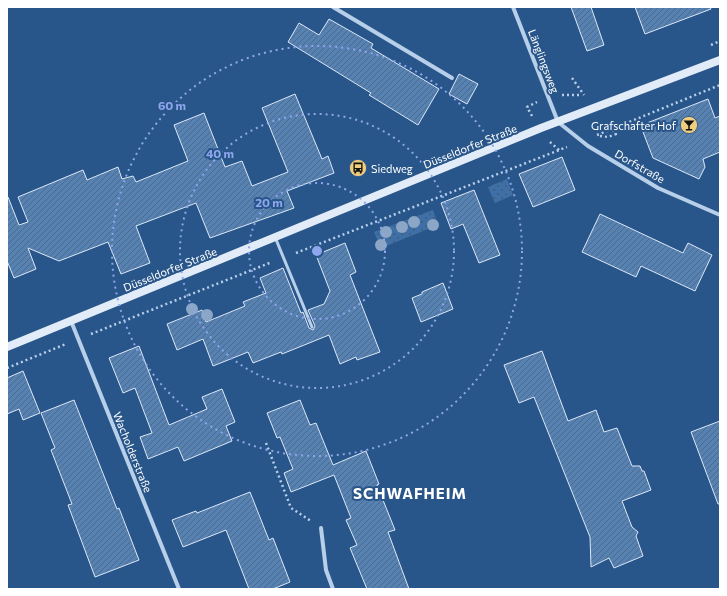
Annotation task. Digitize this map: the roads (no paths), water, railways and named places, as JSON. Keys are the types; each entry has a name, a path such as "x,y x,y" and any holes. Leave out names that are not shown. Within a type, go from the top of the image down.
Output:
{"main road":[{"name":"Düsseldorfer Straße","path":"7,347 558,122 720,60"}],"street":[{"path":"333,7 452,78"},
{"name":"Länglingsweg","path":"513,7 558,122"},
{"name":"Dorfstraße","path":"558,122 582,141 658,188 720,215"},
{"name":"Wacholderstraße","path":"71,321 179,589"},
{"path":"321,528 326,570 333,589"}],"lane":[{"path":"276,237 312,327"}],"place":[{"name":"Grafschafter Hof","path":"689,125"},
{"name":"Siedweg","path":"358,168"}],"district":[{"name":"SCHWAFHEIM","path":"410,493"}]}
